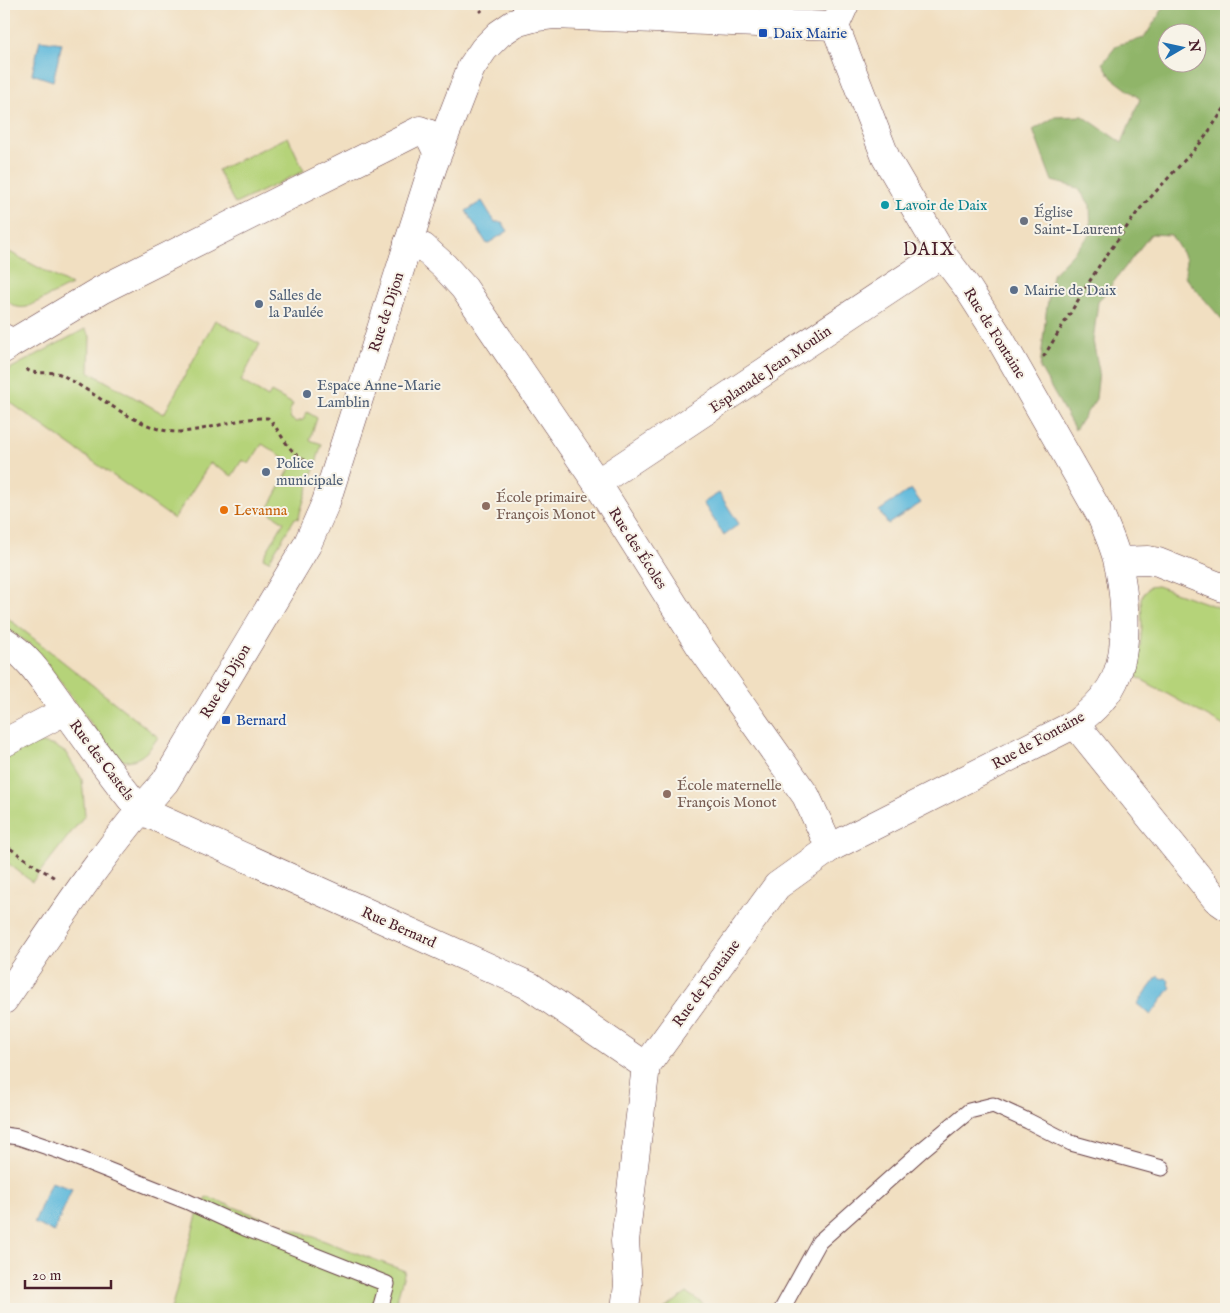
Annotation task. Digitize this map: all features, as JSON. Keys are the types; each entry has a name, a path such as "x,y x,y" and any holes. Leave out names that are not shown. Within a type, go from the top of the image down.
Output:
{"street":[{"name":"Rue de Dijon","path":"4,1000 79,892 140,810 165,782 307,544 326,502 438,152 471,68 484,49 519,13 537,17 553,15 840,15"},
{"name":"Rue de Fontaine","path":"625,1309 628,1285 625,1241 646,1066 777,886 830,848 1075,724 1100,702 1110,689 1117,675 1122,656 1124,615 1118,561 1101,516 1000,337 967,287 942,254 886,158 840,15"},
{"path":"5,344 101,290 420,130 428,133 438,152"},
{"name":"Rue des Écoles","path":"408,243 423,247 464,288 597,483 700,646 806,796 830,848"},
{"name":"Esplanade Jean Moulin","path":"597,483 942,254"},
{"path":"1118,561 1158,562 1226,590"},
{"name":"Rue des Castels","path":"4,642 20,653 36,671 119,785 140,810"},
{"name":"Rue des Castels","path":"4,743 65,711"},
{"path":"1075,724 1216,899 1226,906"},
{"name":"Rue Bernard","path":"140,810 530,986 646,1066"}],"lane":[{"path":"782,1309 819,1242 922,1150 969,1112 993,1105 1071,1143 1162,1168"},
{"path":"4,1135 62,1152 387,1284 380,1309"}],"path":[{"path":"1040,348 1044,356 1098,266 1133,218 1203,140 1226,106"},
{"path":"31,373 60,374 140,422 160,430 176,432 199,430 253,418 268,418 277,428 290,450 304,460 335,470"},
{"path":"4,844 79,892"}],"green space":[{"path":"1166,4 1226,4 1226,324 1185,277 1186,259 1171,235 1151,234 1098,302 1093,341 1099,371 1096,399 1075,430 1040,368 1052,275 1091,234 1090,205 1078,188 1052,181 1033,130 1055,117 1083,116 1122,143 1140,99 1112,78 1103,63 1117,45 1144,38"},
{"path":"288,137 304,171 235,204 218,170"},
{"path":"4,249 71,285 27,307 14,306 4,297"},
{"path":"215,320 260,344 241,381 268,397 271,392 293,404 289,412 291,419 296,422 303,420 307,412 317,418 310,440 322,444 298,519 295,518 269,561 263,558 284,522 267,511 293,463 262,444 249,464 242,460 232,476 210,463 174,519 4,398 4,372 85,329 90,336 89,372 164,414"},
{"path":"1157,586 1226,610 1226,727 1137,677 1142,626 1141,598 1149,587"},
{"path":"4,615 158,737 150,748 136,759 118,760 40,654 32,646 4,627"},
{"path":"42,743 55,746 66,753 82,779 85,815 32,882 4,860 4,759 32,744"},
{"path":"207,1197 405,1271 394,1309 171,1309 197,1215"},
{"path":"687,1293 711,1309 664,1309"}],"water":[{"path":"40,40 62,43 53,81 32,74"},
{"path":"482,201 495,222 502,222 508,231 487,244 466,211"},
{"path":"911,489 921,503 888,524 879,511"},
{"path":"719,493 739,524 724,535 703,503"},
{"path":"1158,976 1161,979 1166,978 1171,987 1151,1015 1137,1004"},
{"path":"51,1182 72,1189 54,1232 34,1223"}],"place":[{"name":"Daix Mairie","path":"763,33"},
{"name":"Lavoir de Daix","path":"885,205"},
{"name":"Église Saint-Laurent","path":"1024,221"},
{"name":"Mairie de Daix","path":"1014,290"},
{"name":"Salles de la Paulée","path":"259,304"},
{"name":"Espace Anne-Marie Lamblin","path":"307,394"},
{"name":"Police municipale","path":"266,472"},
{"name":"École primaire François Monot","path":"486,506"},
{"name":"Levanna","path":"224,510"},
{"name":"Bernard","path":"226,720"},
{"name":"École maternelle François Monot","path":"667,794"}],"district":[{"name":"DAIX","path":"929,249"}]}
